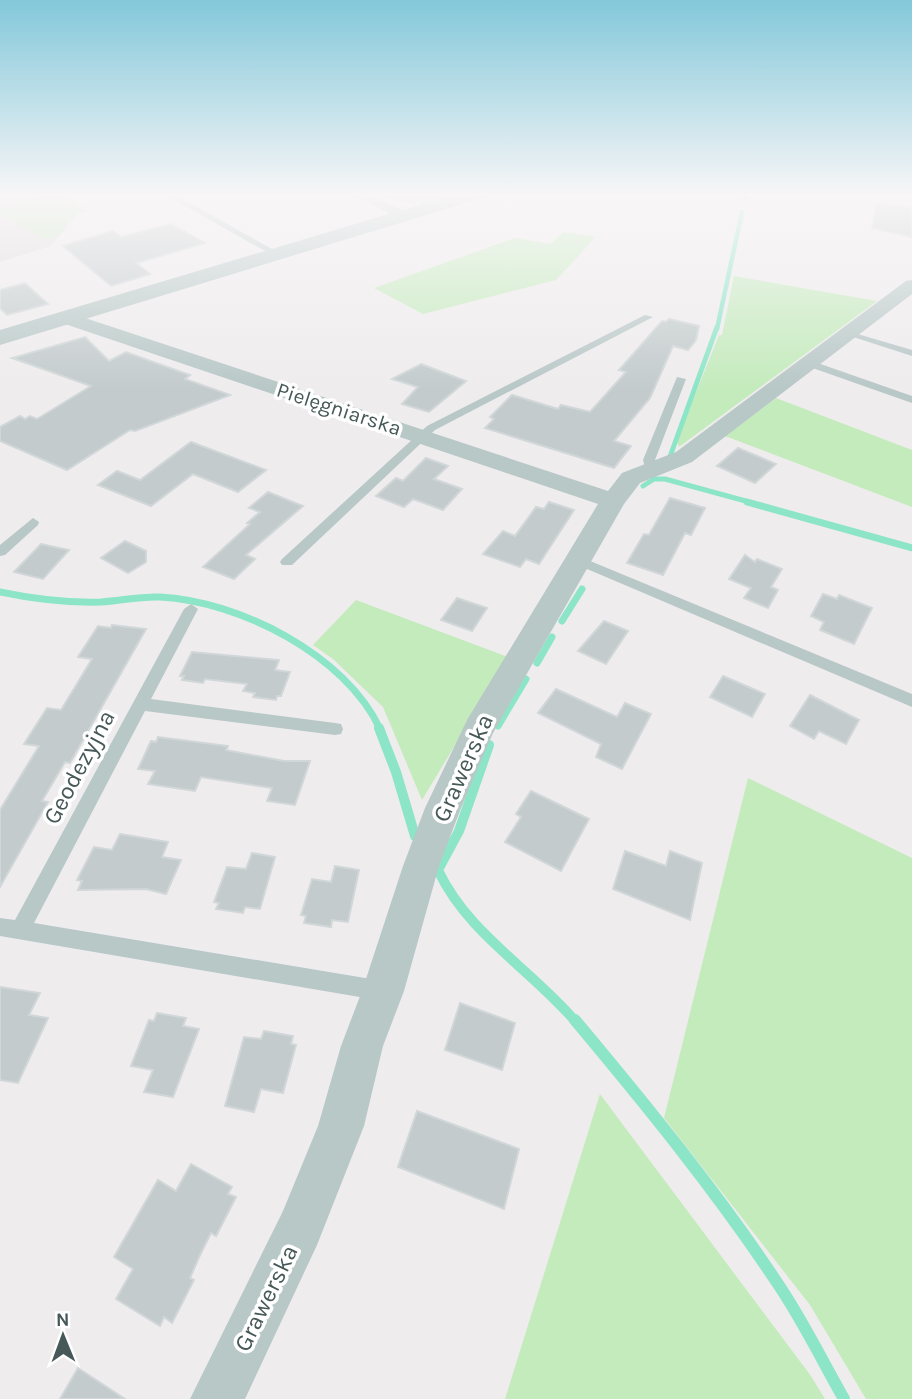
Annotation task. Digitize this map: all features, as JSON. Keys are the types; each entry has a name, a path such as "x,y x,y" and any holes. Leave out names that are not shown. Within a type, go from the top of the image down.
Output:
{"street":[{"path":"0,338 263,258"},
{"name":"Grawerska","path":"217,1399 305,1215 341,1126 362,1046 383,991 421,866 478,729 612,501 626,482 684,457 912,285"},
{"name":"Pielęgniarska","path":"66,318 612,501"}],"lane":[{"path":"286,562 430,428 648,317"},
{"path":"847,332 912,353"},
{"path":"808,363 912,400"},
{"path":"651,471 649,460 681,379"},
{"path":"0,552 33,522"},
{"path":"579,560 912,701"},
{"name":"Geodezyjna","path":"10,929 140,704 191,609"},
{"path":"140,704 335,729"},
{"path":"10,929 383,991"}],"green space":[{"path":"458,258 576,258 556,280 423,314 374,288"},
{"path":"734,276 877,301 679,447 677,440 719,335 722,335"},
{"path":"776,398 912,450 912,507 725,436"},
{"path":"356,600 508,657 422,800 383,707 333,659 313,645"},
{"path":"748,778 912,858 912,1399 866,1399 810,1305 664,1118"},
{"path":"600,1094 811,1376 825,1399 505,1399"}],"building":[{"path":"78,258 152,258 136,263 150,274 111,286"},
{"path":"25,283 48,304 7,315 0,308 0,290"},
{"path":"669,319 699,326 696,340 688,350 673,346 650,398 614,441 631,446 614,468 485,428 494,419 490,417 512,395 558,409 561,405 590,412 626,372 619,370 662,321"},
{"path":"85,337 109,361 126,352 190,375 185,379 230,395 135,431 130,430 67,470 0,441 0,427 20,416 37,419 91,386 12,358"},
{"path":"421,364 466,381 429,412 402,404 418,387 392,379"},
{"path":"191,442 266,470 238,492 193,474 151,506 98,485 117,471 140,480"},
{"path":"738,448 776,464 755,483 717,466"},
{"path":"426,458 448,466 434,479 462,489 443,510 413,499 404,507 376,496 396,478 403,481"},
{"path":"268,492 303,506 246,555 255,559 234,579 203,567 250,524 247,523 260,512 249,508"},
{"path":"670,498 705,508 691,535 685,533 663,575 627,563 644,534 649,535"},
{"path":"549,502 574,510 539,564 526,559 520,567 483,554 503,531 515,536 536,507 544,509"},
{"path":"125,541 146,551 146,562 128,573 101,558"},
{"path":"41,544 69,550 43,579 14,572"},
{"path":"745,555 755,562 757,559 782,569 771,587 778,590 768,608 744,598 751,588 729,579"},
{"path":"823,594 837,599 839,595 872,608 854,644 820,630 824,622 811,616"},
{"path":"457,598 487,608 472,631 441,620"},
{"path":"604,621 628,631 606,664 578,651"},
{"path":"112,625 146,629 70,763 65,762 42,801 48,802 0,887 0,810 39,746 24,744 47,708 61,710 92,659 78,657 98,626 111,628"},
{"path":"192,652 279,660 275,670 290,672 281,696 277,696 276,700 253,697 255,693 243,691 247,684 205,679 203,683 182,680 184,676 180,676"},
{"path":"723,676 765,694 752,717 710,697"},
{"path":"556,689 617,717 625,703 651,714 622,769 596,757 601,744 538,713"},
{"path":"810,695 859,720 846,744 819,731 814,739 790,726"},
{"path":"158,737 228,746 226,750 284,761 310,761 295,805 267,801 272,788 201,777 195,791 148,784 155,771 138,769 151,741 156,742"},
{"path":"531,791 589,819 561,871 505,842 521,817 516,814"},
{"path":"120,834 168,842 162,857 181,860 166,894 146,889 78,890 82,881 77,880 94,847 112,850"},
{"path":"625,851 666,866 670,851 702,863 690,920 613,889"},
{"path":"252,853 275,857 260,909 245,907 243,913 216,909 219,903 214,902 227,867 246,869"},
{"path":"335,866 359,870 348,922 332,920 331,927 304,923 306,916 301,915 312,879 331,882"},
{"path":"0,987 40,993 29,1015 48,1018 18,1083 0,1080"},
{"path":"460,1003 515,1023 502,1070 445,1050"},
{"path":"157,1013 186,1018 183,1026 199,1029 173,1097 144,1092 153,1070 131,1066 149,1020 154,1021"},
{"path":"264,1031 293,1036 291,1044 296,1045 283,1093 261,1089 254,1112 225,1106 244,1037 261,1039"},
{"path":"417,1111 519,1149 504,1209 398,1167"},
{"path":"191,1164 232,1187 228,1194 236,1197 216,1236 211,1233 190,1278 194,1280 172,1323 164,1317 160,1326 116,1299 133,1269 114,1257 158,1180 176,1191"},
{"path":"78,1368 125,1399 60,1399"}],"waterway":[{"path":"717,329 732,258"},
{"path":"668,462 717,327"},
{"path":"643,486 654,479 665,479 753,503"},
{"path":"747,502 912,548"},
{"path":"562,621 582,589"},
{"path":"0,592 37,599 76,602 160,597 223,609 287,637 316,656 342,678 364,702 380,729"},
{"path":"537,663 552,637"},
{"path":"498,726 526,679"},
{"path":"379,728 396,772 415,836"},
{"path":"489,745 459,831 438,870 451,893 483,932 576,1022"},
{"path":"575,1020 681,1150 732,1218 797,1314 844,1399"}]}
